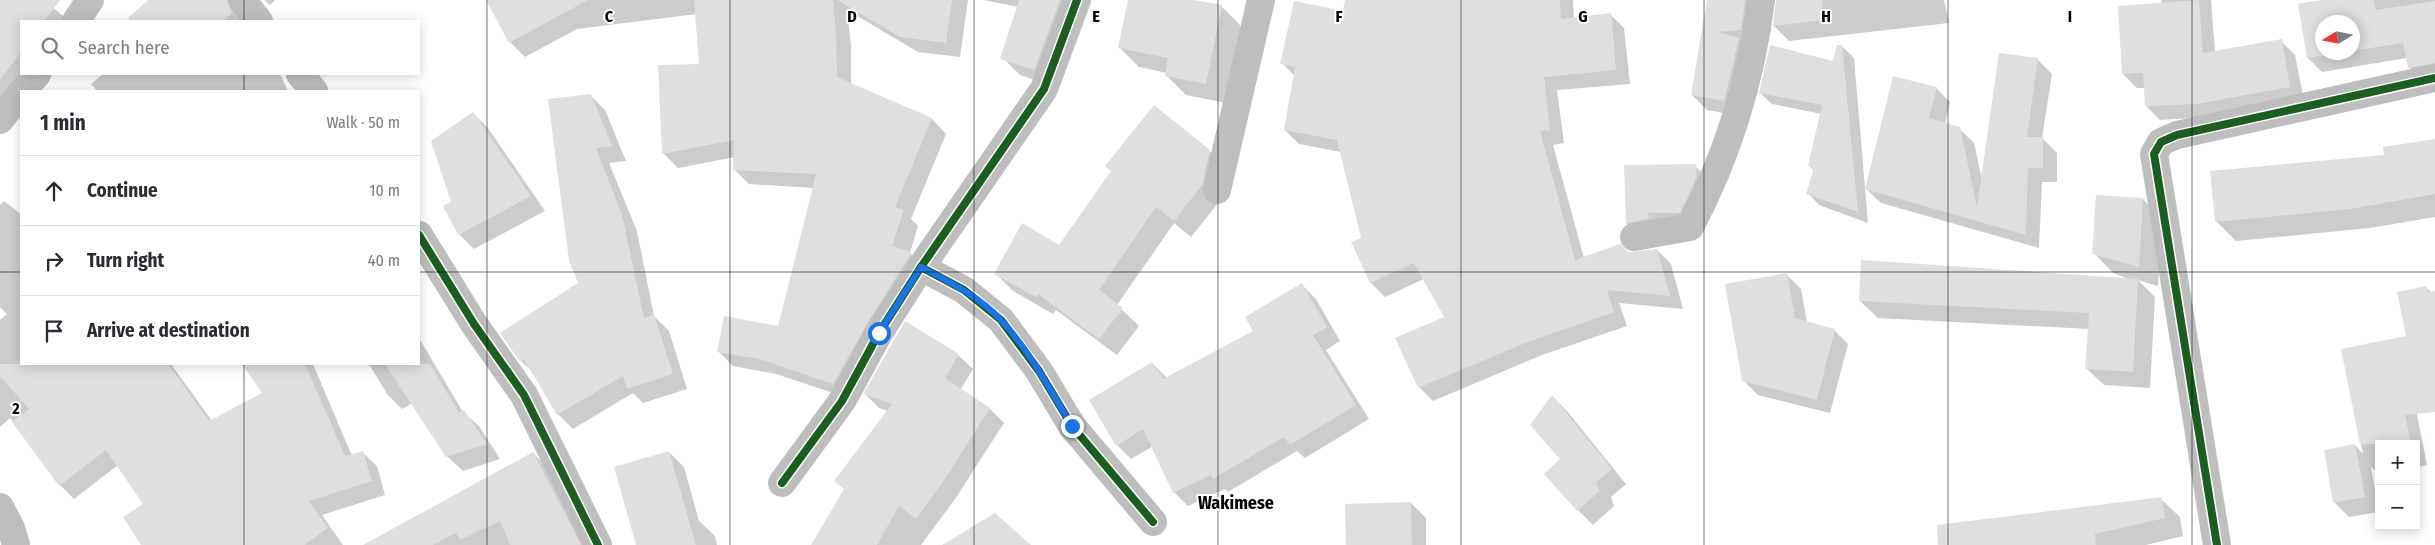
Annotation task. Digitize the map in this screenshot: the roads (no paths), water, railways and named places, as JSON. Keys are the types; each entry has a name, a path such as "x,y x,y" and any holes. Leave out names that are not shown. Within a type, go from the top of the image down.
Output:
{"street":[{"path":"77,20 90,0"},
{"path":"242,0 258,20"},
{"path":"782,483 842,401 879,333 921,267 1044,89 1077,0"},
{"path":"1217,190 1261,0"},
{"path":"1634,237 1690,227 1712,186 1741,108 1761,0"},
{"path":"24,90 36,75"},
{"path":"301,75 313,90"},
{"path":"2217,545 2154,154 2161,142 2177,135 2435,78"},
{"path":"0,120 20,95"},
{"path":"420,237 474,324 524,395 598,545"},
{"path":"921,267 964,290 1001,320 1039,371 1072,426 1153,522"},
{"path":"0,507 11,528 16,545"}],"district":[{"name":"Wakimese","path":"1236,503"}]}
